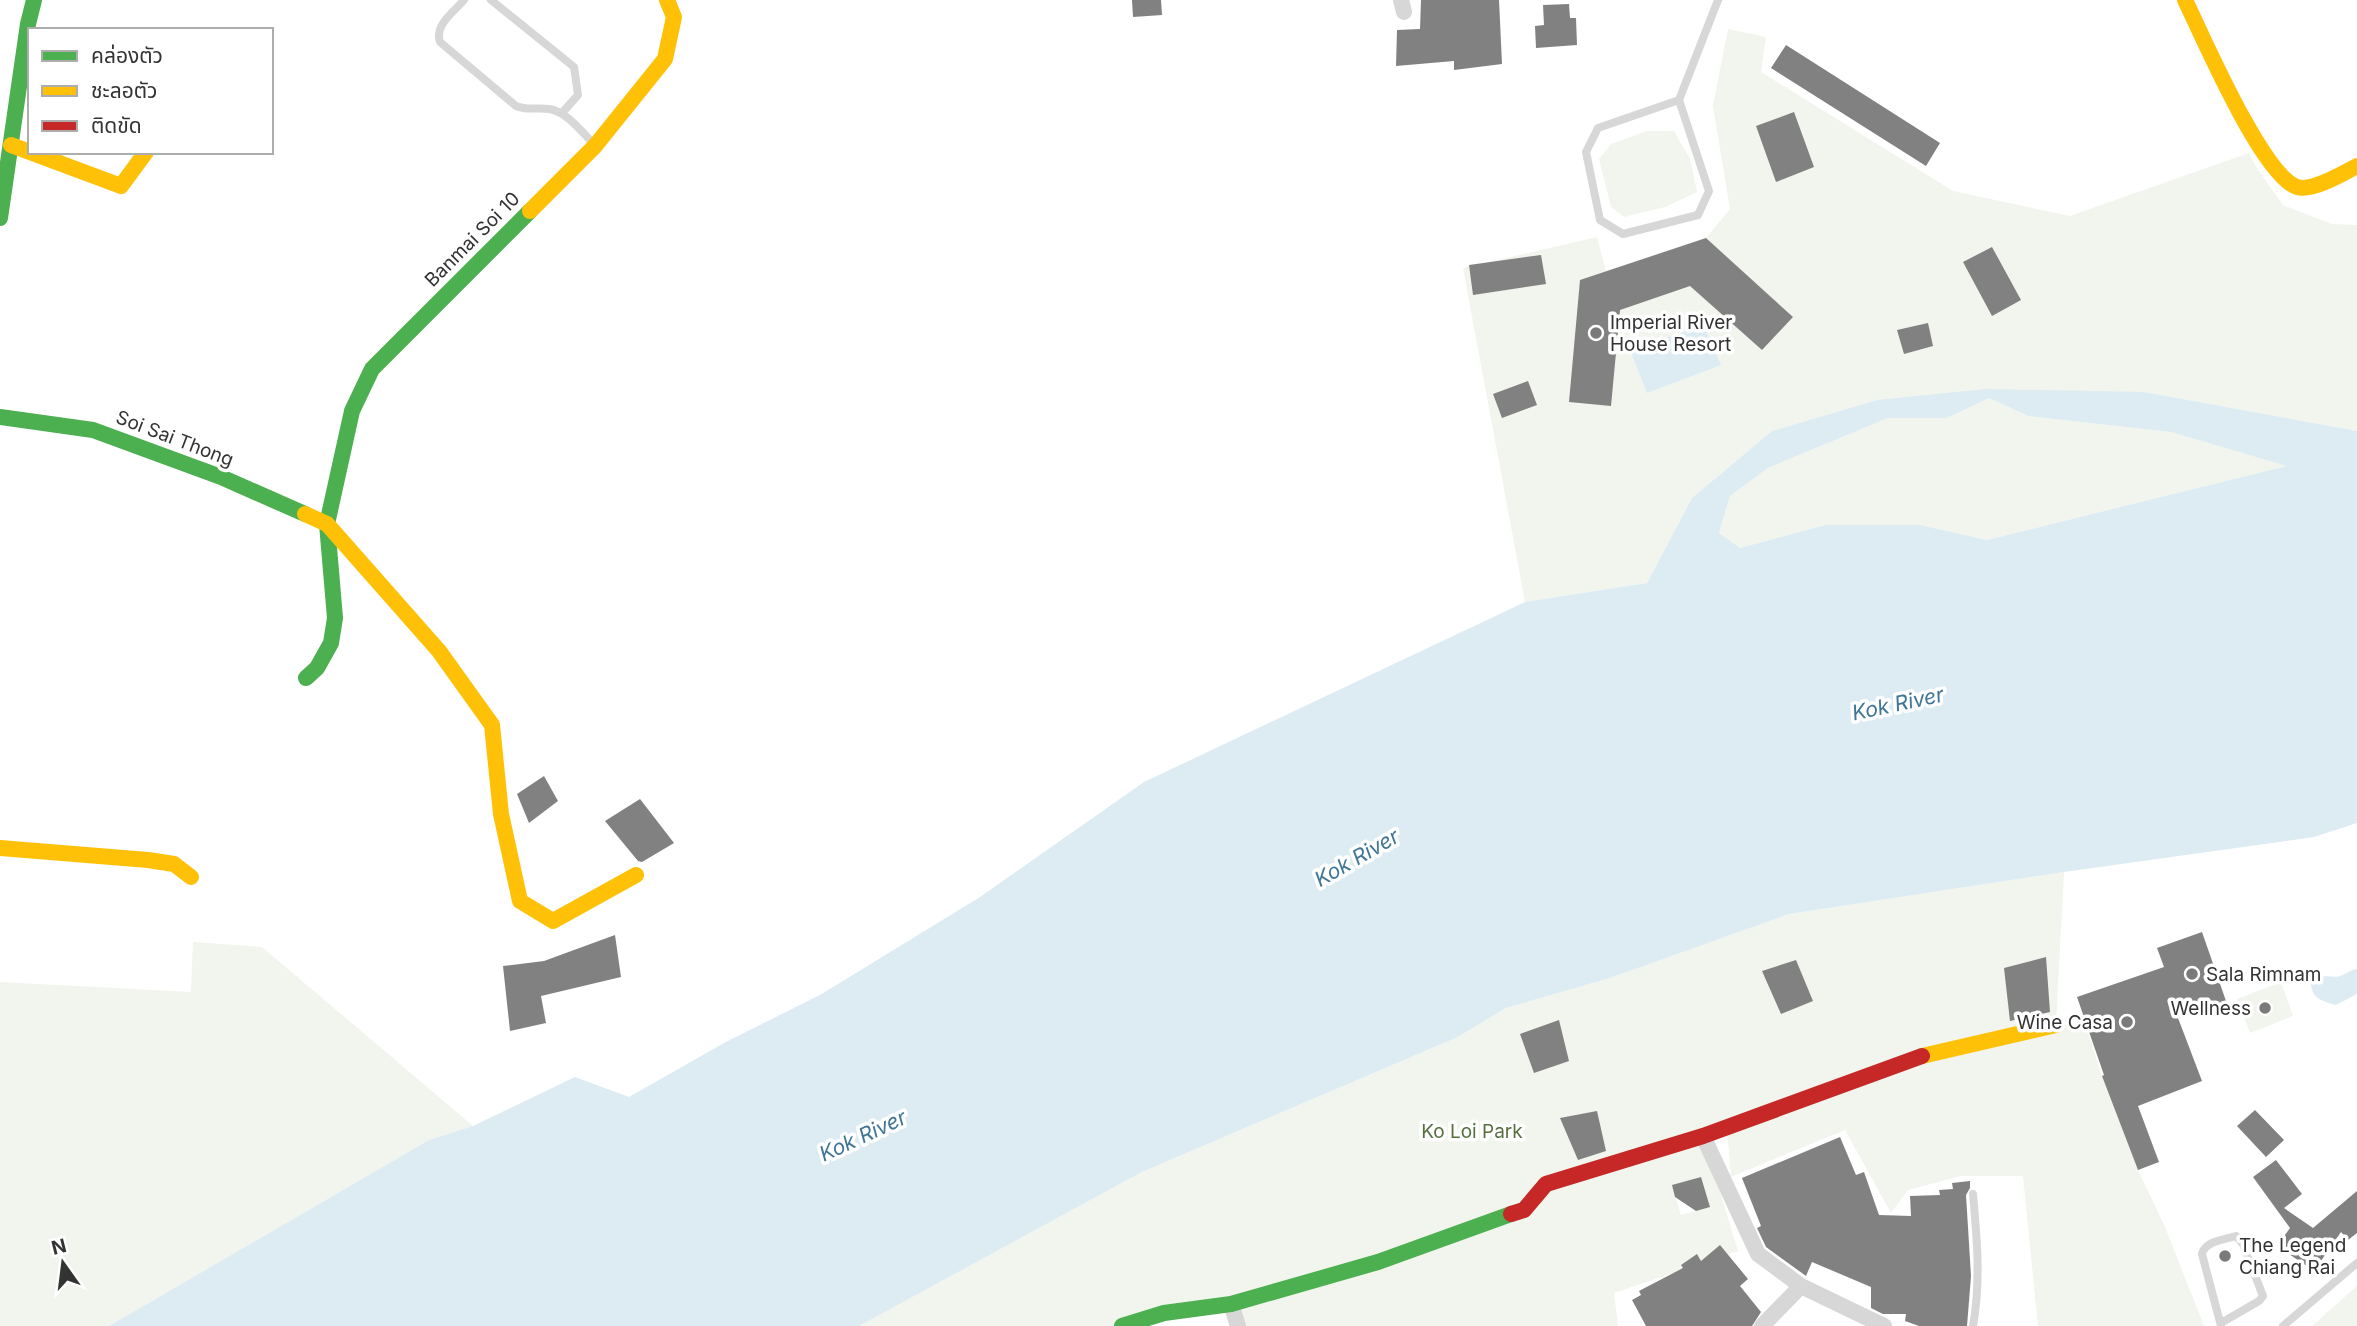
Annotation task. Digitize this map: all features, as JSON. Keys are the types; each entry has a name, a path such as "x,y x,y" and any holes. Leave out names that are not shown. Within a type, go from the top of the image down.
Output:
{"street":[{"path":"0,218 28,23 34,0"},
{"name":"Banmai Soi 10","path":"306,678 317,668 331,643 335,618 327,524 352,411 372,369 595,146 665,60 674,17 667,0"},
{"path":"2185,0 2253,134 2281,178 2298,188 2321,184 2357,166"},
{"path":"11,145 28,151"},
{"path":"35,154 121,186 145,154"},
{"name":"Soi Sai Thong","path":"0,417 93,430 221,477 327,524"},
{"path":"327,524 439,651 492,726 501,814 520,901 553,921 636,875"},
{"path":"0,848 161,862 173,864 191,877"},
{"path":"1122,1326 1164,1313 1231,1304 1378,1262 1524,1210 1546,1184 1703,1136 1926,1055 2056,1025"},
{"path":"1703,1136 1758,1254 1801,1286 1884,1326"},
{"path":"1762,1326 1801,1286"},
{"path":"1231,1304 1238,1326"}],"lane":[{"path":"464,0 440,27 437,34 440,42 516,106 526,110 552,109 562,114 595,146"},
{"path":"491,0 574,67 578,95 562,114"},
{"path":"1679,100 1598,128 1586,152 1600,220 1623,234 1698,215 1709,191 1679,100 1718,0"},
{"path":"1973,1194 1978,1298 1973,1326"},
{"path":"2236,1236 2243,1244 2263,1296 2221,1324 2202,1254 2208,1244 2236,1236"},
{"path":"2283,1326 2357,1264"}],"green space":[{"path":"1728,29 1766,37 1761,72 1953,191 2070,216 2249,153 2283,205 2332,224 2357,225 2357,431 2144,392 1877,400 1772,431 1692,498 1647,583 1525,602 1463,268 1597,237 1606,271 1706,238 1730,209 1713,106"},
{"path":"1647,131 1674,131 1690,159 1697,192 1665,207 1624,217 1611,207 1599,159 1611,144"},
{"path":"1989,398 2028,416 2171,432 2289,466 1987,540 1920,525 1825,525 1740,548 1719,533 1730,496 1768,468 1888,418 1947,418"},
{"name":"Ko Loi Park","path":"2064,872 2056,1025 2085,1023 2138,1170 2165,1227 2204,1326 2038,1326 2023,1176 1961,1176 1908,1190 1891,1213 1845,1130 1731,1177 1727,1128 1703,1136 1738,1251 1614,1293 1618,1326 1238,1326 1231,1305 1148,1326 859,1326 1142,1172 1458,1037 1506,1008 1610,978 1789,914","holes":["1701,1177 1709,1207 1681,1215 1672,1186"]},
{"path":"193,942 262,947 473,1126 429,1140 109,1326 0,1326 0,982 191,992"},
{"name":"Wellness","path":"2281,982 2293,1016 2250,1033 2237,999"},
{"path":"2357,1286 2357,1326 2312,1326"}],"water":[{"path":"1703,325 1721,365 1647,393 1630,350"},
{"name":"Kok River","path":"1986,389 2144,392 2357,431 2357,823 2314,837 1789,914 1610,978 1506,1008 1458,1037 1142,1172 859,1326 109,1326 429,1140 473,1126 575,1077 629,1097 724,1043 820,995 980,897 1144,782 1525,602 1647,583 1692,498 1772,431 1877,400","holes":["1989,398 2028,416 2171,432 2287,466 1987,540 1920,525 1825,525 1740,548 1719,533 1730,496 1768,468 1888,418 1947,418"]},
{"path":"2357,969 2357,994 2336,1005 2320,999 2312,989 2310,976 2338,977"}],"building":[{"path":"1132,0 1161,0 1162,15 1133,17"},
{"path":"1421,0 1499,0 1502,64 1454,70 1454,61 1396,66 1397,30 1420,29"},
{"path":"1569,4 1570,18 1576,18 1577,45 1536,48 1535,26 1544,25 1543,5"},
{"path":"1786,45 1940,143 1926,166 1771,68"},
{"path":"1794,112 1814,167 1776,182 1756,126"},
{"name":"Imperial River House Resort","path":"1706,238 1793,317 1762,350 1690,286 1620,310 1611,406 1569,402 1580,280"},
{"path":"1992,247 2021,300 1992,316 1963,262"},
{"path":"1541,255 1546,284 1473,295 1469,265"},
{"path":"1928,323 1933,346 1904,354 1897,330"},
{"path":"1528,381 1537,405 1502,418 1493,394"},
{"path":"544,776 558,801 529,823 517,794"},
{"path":"640,799 674,843 642,862 638,861 605,821"},
{"path":"2202,932 2226,1001 2178,1018 2202,1081 2138,1106 2159,1162 2138,1170 2102,1076 2104,1075 2077,997 2164,967 2157,948"},
{"path":"615,935 621,977 541,996 546,1023 510,1031 503,966 544,961"},
{"path":"2046,957 2050,1012 2010,1021 2004,968"},
{"path":"1796,960 1813,1001 1781,1014 1762,971"},
{"path":"1559,1020 1569,1061 1534,1073 1520,1034"},
{"path":"2255,1110 2284,1140 2266,1157 2237,1126"},
{"path":"1597,1111 1606,1151 1578,1160 1560,1118"},
{"path":"1840,1137 1856,1175 1864,1172 1879,1215 1911,1216 1910,1196 1940,1195 1939,1190 1953,1189 1952,1183 1970,1181 1966,1195 1971,1276 1967,1326 1919,1326 1905,1321 1906,1314 1883,1314 1871,1308 1871,1287 1812,1262 1806,1276 1766,1247 1757,1228 1761,1226 1742,1178"},
{"path":"2276,1160 2302,1194 2284,1208 2313,1228 2357,1191 2357,1233 2348,1240 2341,1232 2314,1271 2277,1246 2290,1228 2253,1177"},
{"path":"1701,1177 1710,1207 1696,1211 1675,1197 1672,1185"},
{"path":"1720,1245 1748,1279 1740,1286 1761,1312 1752,1326 1646,1326 1632,1300 1641,1295 1639,1291 1683,1268 1681,1265 1697,1254 1701,1261"}],"traffic: fast":[{"path":"0,218 28,24 34,0"},
{"path":"306,678 317,668 331,643 335,618 327,524 352,411 372,369 530,211"},
{"path":"0,417 93,430 221,477 305,514"},
{"path":"1122,1326 1164,1313 1231,1304 1378,1262 1511,1214"}],"traffic: slow":[{"path":"530,211 595,146 665,59 674,17 667,0"},
{"path":"2185,0 2251,132 2283,177 2297,187 2311,187 2357,166"},
{"path":"11,145 28,151"},
{"path":"35,154 121,186 145,154"},
{"path":"305,514 327,524 439,651 492,725 501,814 520,901 553,921 636,875"},
{"path":"0,848 148,860 174,864 191,877"},
{"path":"1922,1056 2056,1025"}],"traffic: jam":[{"path":"1511,1214 1524,1210 1546,1184 1703,1136 1922,1056"}],"place":[{"name":"Imperial River House Resort","path":"1596,333"},
{"name":"Sala Rimnam","path":"2192,974"},
{"name":"Wellness","path":"2265,1008"},
{"name":"Wine Casa","path":"2127,1022"},
{"name":"The Legend Chiang Rai","path":"2225,1256"}]}
